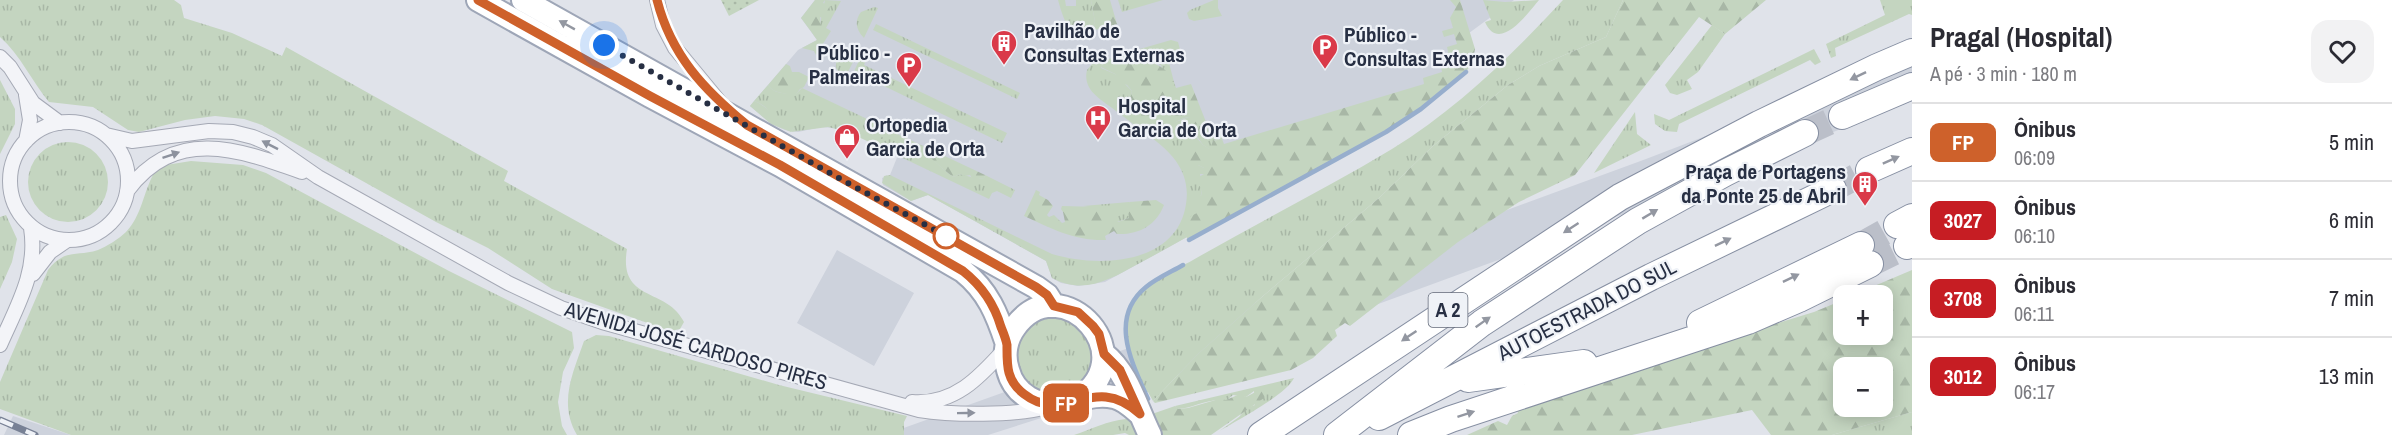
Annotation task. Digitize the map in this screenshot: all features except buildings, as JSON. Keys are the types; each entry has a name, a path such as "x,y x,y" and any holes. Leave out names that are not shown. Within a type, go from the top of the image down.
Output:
{"highway":[{"name":"A 2","path":"1261,435 1620,197 1759,124 1877,66 1912,52"},
{"path":"1842,116 1912,86"},
{"path":"1337,435 1482,323 1638,221 1706,183 1805,133"},
{"path":"1869,170 1912,151"},
{"name":"AUTOESTRADA DO SUL","path":"1344,435 1652,277 1833,189"},
{"path":"1411,435 1451,419 1748,321 1799,299 1865,254 1682,332 1614,358 1447,382"}],"main road":[{"path":"478,0 650,96 770,159 963,271 975,280 992,303 1006,346 1007,369 1016,387 1033,400 1062,403 1097,396 1113,397 1126,402 1144,423"},
{"path":"523,0 1036,287 1047,295 1054,306"},
{"path":"1006,346 1015,327 1028,314 1045,307 1068,309 1086,318 1099,334 1104,354 1100,374 1089,391 1062,403"},
{"path":"1104,354 1120,370 1144,423"}],"street":[{"path":"657,0 663,25 675,48 718,102 747,125"},
{"path":"0,57 10,67 33,103 60,123"},
{"path":"26,93 30,120 26,141"},
{"path":"60,123 76,123 92,127 105,135 116,146 124,160 128,175 127,191 117,214 99,233 83,239 66,241 48,237 32,228 21,216 13,202 10,187 10,170 16,154 26,141 47,126 60,123"},
{"name":"AVENIDA JOSÉ CARDOSO PIRES","path":"105,135 132,141 192,132 233,132 253,137 272,145 318,177 508,283 561,308 602,322 919,410 950,413 1032,411 1062,403"},
{"name":"AVENIDA JOSÉ CARDOSO PIRES","path":"127,191 153,162 170,154 203,148 250,154 318,177"},
{"path":"0,200 10,187"},
{"path":"0,345 27,283 34,257 32,228"},
{"path":"27,283 41,261 66,241"},
{"name":"AVENIDA JOSÉ CARDOSO PIRES","path":"889,400 929,402 950,397 980,377 1006,346"}],"shaded area":[{"name":"Hospital Garcia de Orta","path":"815,0 1514,0 1465,36 1466,64 1187,237 1105,282 1078,286 1061,283 1052,278 1046,261 928,195 911,201 883,185 882,178 890,175 898,155 855,134 835,128 821,127 798,132 785,130 771,124 750,106 798,50 817,40 801,18"},
{"path":"1912,57 1912,101 1656,202 1237,356 988,435 884,435 1227,313 1646,159"},
{"path":"837,250 914,293 874,366 797,323"},
{"path":"13,416 71,435 4,435"}],"green space":[{"path":"0,0 174,0 181,5 184,18 232,33 282,56 286,47 508,171 504,181 627,249 626,266 630,278 637,287 667,303 684,322 680,329 670,331 552,289 488,248 436,222 262,125 244,119 215,116 185,120 139,132 128,130 93,107 49,102 14,52 0,37"},
{"path":"721,0 759,0 729,16"},
{"path":"815,0 825,0 823,3 829,5 830,11 824,19 820,17 821,34 817,35 801,18"},
{"path":"825,0 841,1 826,28 831,31 816,55 814,51 802,48 817,40 810,30 819,29"},
{"path":"1058,0 1065,0 1066,6 1076,6 1076,0 1091,0 1095,22 1092,28 1095,30 1079,32 1073,30 1065,21"},
{"path":"1091,0 1110,0 1117,24 1092,29 1095,22"},
{"path":"1118,0 1163,0 1122,12"},
{"path":"1218,0 1218,8 1222,16 1194,21 1189,19 1187,13 1190,10"},
{"path":"1450,0 1460,0 1475,49 1473,61 1466,72 1421,109 1386,132 1188,239 1182,232 1181,221 1197,213 1192,207 1190,198 1201,196 1202,190 1195,179 1204,174 1204,168 1198,165 1189,166 1181,155 1186,147 1182,140 1182,133 1190,130 1203,145 1210,149 1213,141 1222,139 1224,144 1424,84 1423,78 1442,72 1441,67 1451,64 1447,47 1457,44 1454,34 1444,37 1442,31 1453,28 1450,18 1456,7"},
{"path":"1483,0 1505,2 1539,0 1513,28 1498,34 1491,31 1485,22 1491,20"},
{"path":"1563,0 1623,0 1606,37 1539,66 1508,85 1433,146 1379,198 1263,296 1198,354 1153,401 1146,392 1131,357 1126,334 1130,310 1148,286 1343,177 1416,133 1439,117 1482,80"},
{"path":"1623,0 1766,0 1725,34 1699,17 1575,175 1519,202 1458,242 1350,326 1345,323 1335,330 1337,336 1313,358 1291,370 1155,403 1153,401 1198,354 1263,296 1379,198 1433,146 1508,85 1539,66 1606,37"},
{"path":"1880,0 1912,0 1912,15 1909,14 1835,48 1836,56 1831,58 1826,44 1885,15"},
{"path":"874,7 878,8 864,38 859,32 857,19 861,12"},
{"path":"876,24 1020,93 1017,99 873,30"},
{"path":"1712,25 1725,34 1698,72 1687,80 1692,89 1677,95 1670,93 1665,85"},
{"path":"1171,40 1178,42 1181,53 1176,54 1178,59 1169,63 1174,82 1169,83 1161,65 1133,51"},
{"path":"1814,49 1821,62 1815,65 1810,60 1679,124 1677,132 1665,131 1655,124 1654,114 1669,120"},
{"path":"859,50 844,80 836,68 837,60 843,52"},
{"path":"1133,51 1138,54 1149,52 1149,58 1168,73 1166,80 1174,82 1176,88 1191,84 1206,122 1200,125 1194,124 1189,117 1176,122 1170,128 1161,127 1161,133 1149,136 1116,111 1116,105 1130,99 1132,91 1127,85 1121,83 1115,74 1101,67 1103,61"},
{"path":"863,52 868,55 864,65 1007,133 1002,143 855,72 849,82"},
{"path":"1103,61 1101,68 1115,74 1132,91 1130,99 1116,105 1116,111 1099,99 1087,84 1087,70 1092,64"},
{"path":"786,64 790,66 792,72 799,72 809,77 804,87 795,96 777,92 768,85"},
{"path":"0,80 15,109 15,124 0,154"},
{"path":"768,85 777,92 795,95 802,88 863,117 861,122 886,134 895,133 932,150 930,156 954,177 960,174 978,179 984,178 985,175 1015,190 1011,198 997,191 992,193 989,199 848,132 828,127 791,132 794,128 754,101"},
{"path":"754,101 782,121 792,123 794,128 791,132 771,124 750,106"},
{"path":"1635,112 1637,134 1651,145 1594,173"},
{"path":"863,117 895,133 886,135 882,139 879,138 864,129 861,122"},
{"path":"1189,117 1200,125 1206,122 1210,137 1221,134 1222,139 1213,141 1211,150 1203,145 1196,135 1186,147 1198,165 1204,168 1204,174 1200,174 1202,190 1197,213 1182,232 1187,237 1117,275 1096,283 1075,285 1052,278 1046,261 928,195 911,201 882,183 884,176 890,175 1052,254 1091,261 1133,257 1152,250 1168,240 1180,224 1187,193 1183,173 1166,149 1149,136 1161,127"},
{"path":"68,142 83,145 96,154 105,167 108,182 105,197 96,210 83,219 68,222 53,219 40,210 31,197 28,182 31,167 40,154 53,145"},
{"path":"932,150 985,175 984,178 973,180 970,175 960,174 954,177 929,156"},
{"path":"191,161 243,165 266,173 449,271 572,332 574,348 563,372 558,402 562,426 567,435 71,435 0,409 0,382 48,270 65,256 98,250 120,237 136,218 154,173 166,165"},
{"path":"1036,190 1053,206 1047,215 1049,217 1054,215 1062,223 1065,222 1062,206 1100,207 1105,210 1111,207 1117,212 1114,218 1118,222 1129,218 1128,210 1131,205 1129,202 1156,200 1164,205 1156,219 1145,228 1125,234 1117,234 1114,231 1105,236 1106,240 1095,240 1064,233 1024,216"},
{"path":"1129,202 1132,205 1129,218 1117,222 1105,210 1083,206"},
{"path":"6,215 17,239 12,262 0,289 0,217"},
{"path":"1912,270 1912,412 1832,435 1771,435 1752,410 1632,435 1467,435 1498,421 1507,425 1512,416 1518,413 1517,409 1538,397 1833,304 1833,345 1893,345 1893,285 1877,285"},
{"path":"1054,318 1069,321 1081,329 1089,341 1092,356 1089,371 1081,383 1069,391 1054,394 1039,391 1027,383 1019,371 1016,356 1019,341 1027,329 1039,321"},
{"path":"596,335 609,336 779,385 907,416 904,422 904,435 577,435 571,423 569,388 584,341"},
{"path":"1294,378 1271,400 1218,432 1239,417 1247,408 1255,405 1254,391 1246,397 1233,395 1226,401 1214,400 1177,409 1175,406"},
{"path":"1263,388 1267,391 1264,398 1211,435 1162,435 1152,414 1175,406 1178,409 1188,408 1219,399 1226,400 1240,394 1246,397"},
{"path":"1912,412 1912,435 1832,435"},
{"path":"1130,420 1137,435 1125,433 1074,435 1106,423"}],"waterway":[{"path":"1189,240 1386,132 1421,109 1466,72"},
{"path":"1148,399 1130,356 1126,327 1128,313 1135,299 1146,287 1183,265"}],"tunnel":[{"path":"1805,133 1842,116"},
{"path":"1833,189 1869,170"},
{"path":"1861,245 1897,225"},
{"path":"1870,264 1907,246"}],"railway":[{"path":"0,420 35,435"}],"bus line":[{"name":"FP","path":"478,0 780,165 963,271 986,293 997,313 1007,344 1005,358 1007,369 1016,387 1033,400 1053,405 1089,397 1113,397 1126,402 1140,414 1126,380 1113,361 1104,354 1099,334 1086,318 1078,312 1054,306 1047,295 1036,287 747,125 718,102 675,48 663,25 657,0"}],"place":[{"name":"Pavilhão de Consultas Externas","path":"1004,66"},
{"name":"Público - Consultas Externas","path":"1325,70"},
{"name":"Público - Palmeiras","path":"909,88"},
{"name":"Hospital Garcia de Orta","path":"1098,141"},
{"name":"Ortopedia Garcia de Orta","path":"847,160"},
{"name":"Praça de Portagens da Ponte 25 de Abril","path":"1865,207"}],"route":[{"path":"604,45 946,236"}]}
